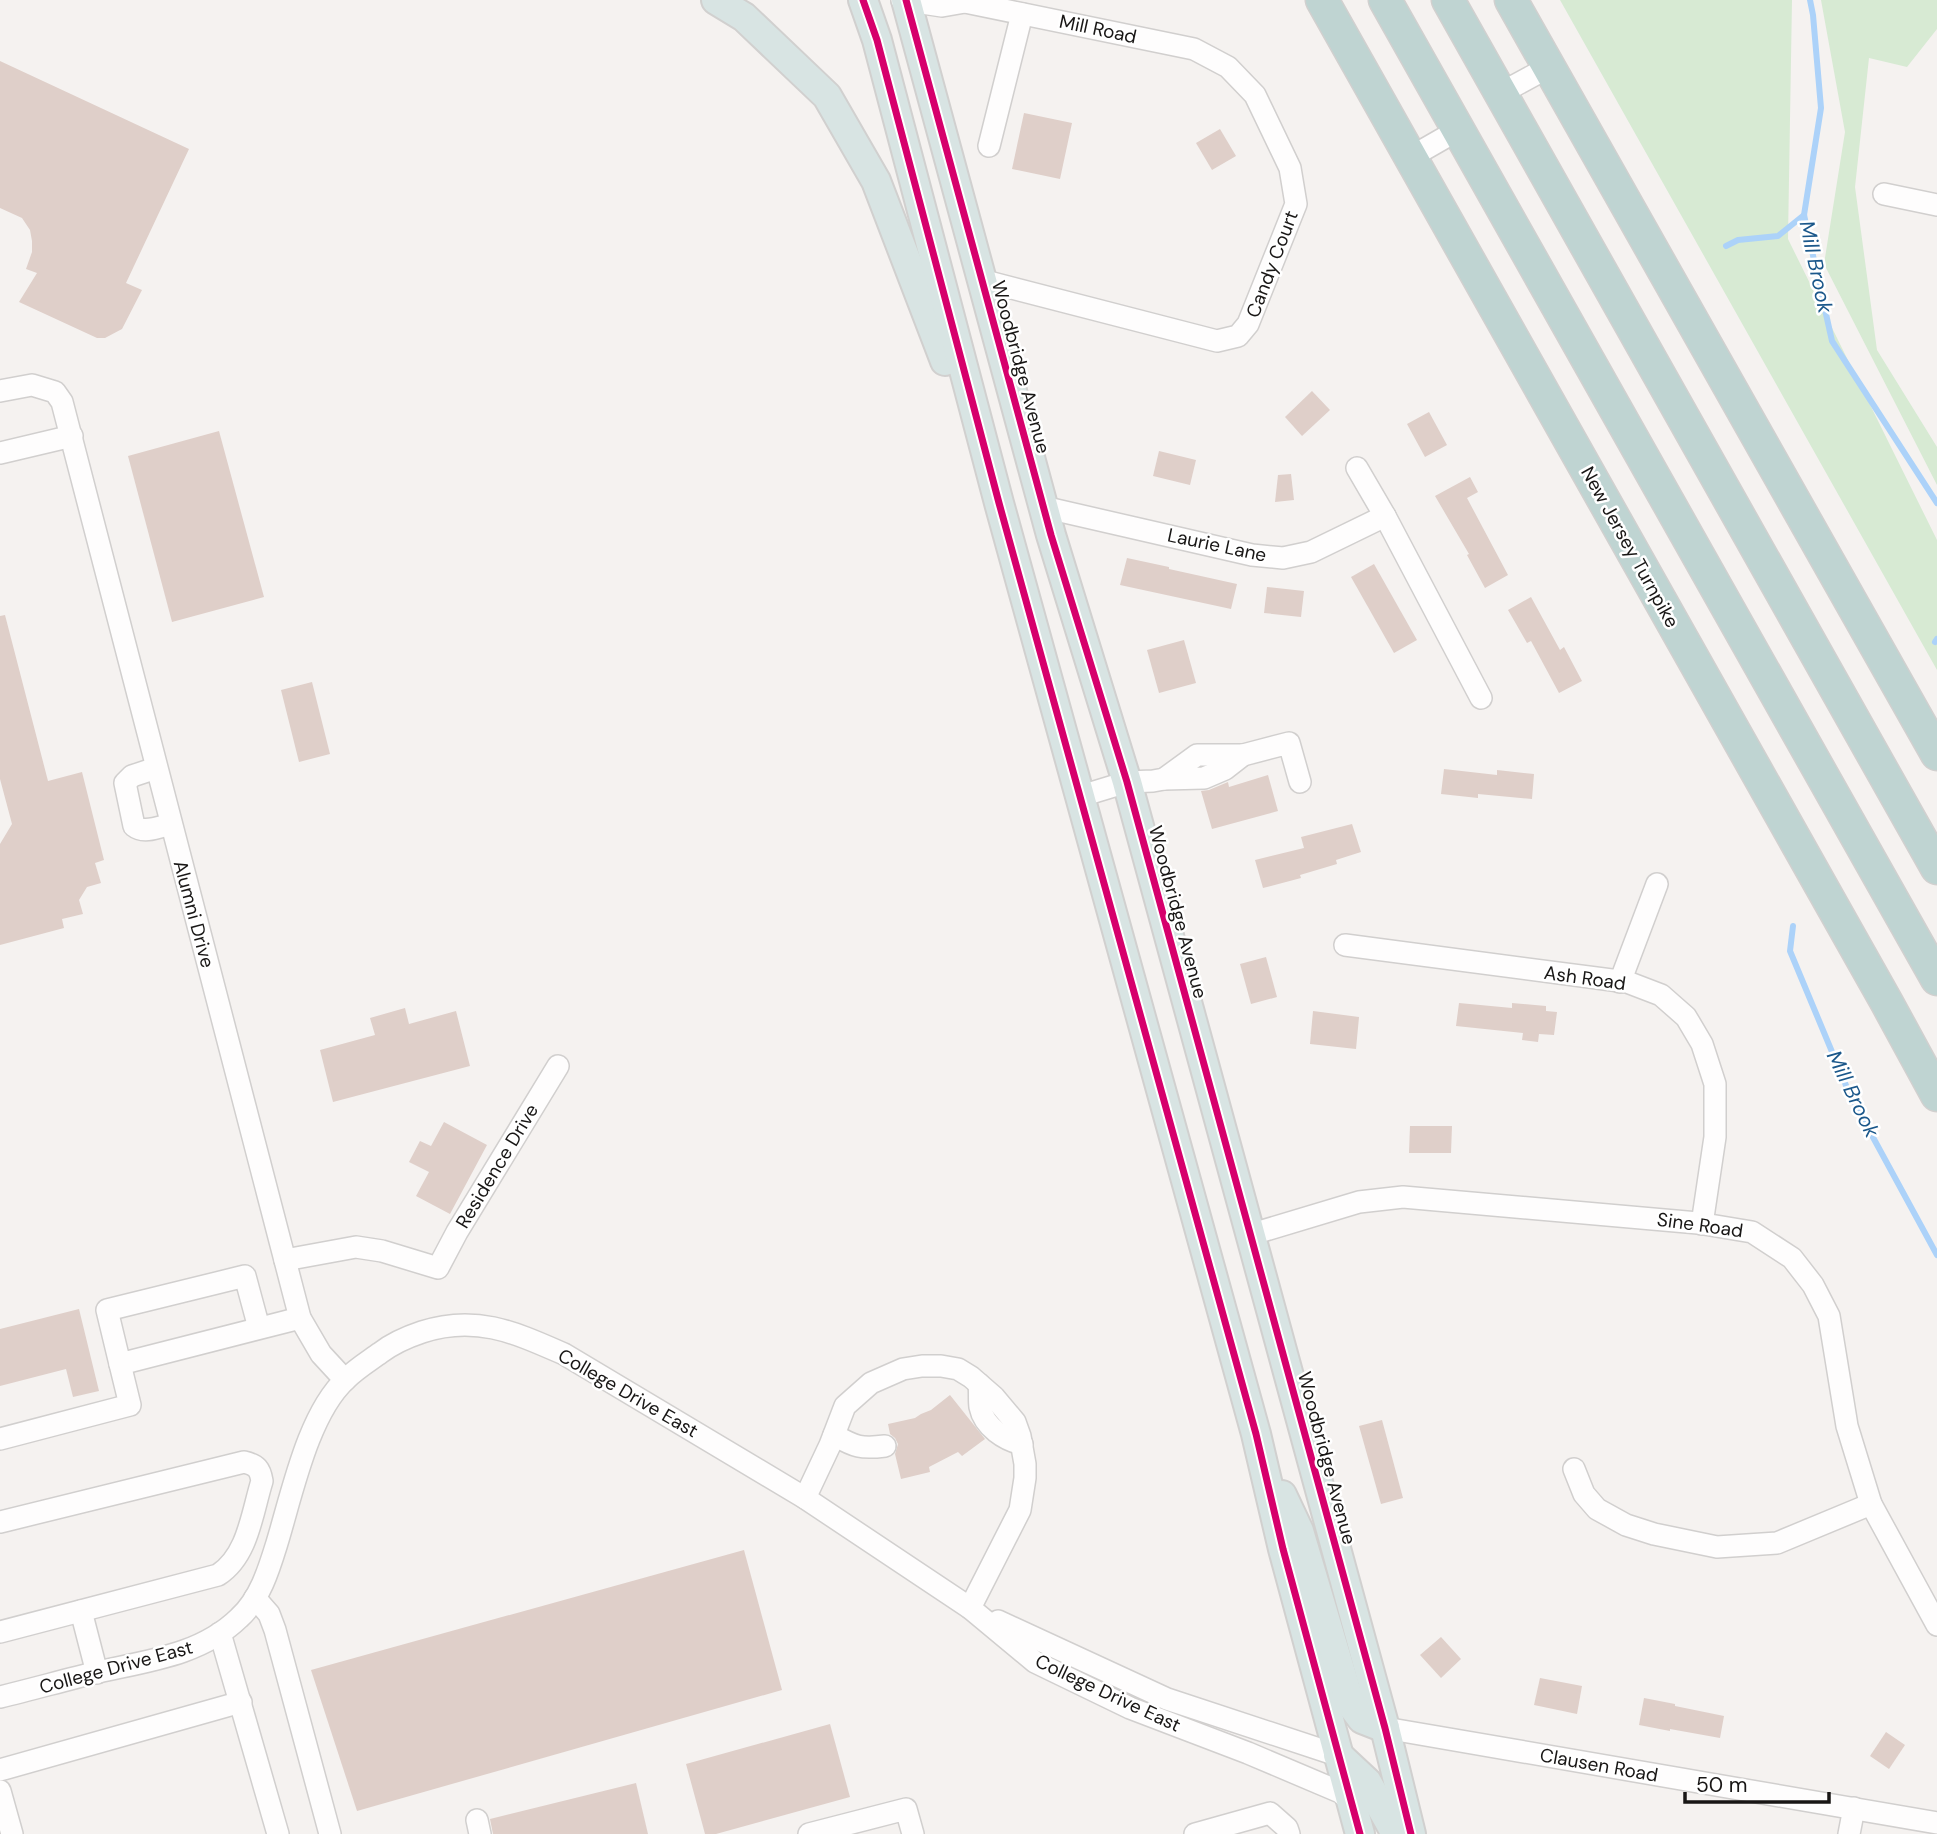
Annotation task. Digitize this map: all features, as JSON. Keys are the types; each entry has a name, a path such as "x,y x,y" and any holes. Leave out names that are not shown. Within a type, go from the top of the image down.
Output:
{"highway":[{"name":"New Jersey Turnpike","path":"1322,0 1937,1095"},
{"path":"1385,0 1937,979"},
{"path":"1448,0 1937,868"},
{"path":"1511,0 1937,754"}],"main road":[{"path":"716,0 744,17 827,96 876,181 999,503"},
{"path":"863,0 877,40 999,503 1256,1434 1283,1549 1360,1834"},
{"name":"Woodbridge Avenue","path":"905,0 1043,507 1127,782 1385,1728 1411,1834"},
{"path":"1256,1434 1299,1531 1350,1703 1362,1719 1385,1728"},
{"path":"1337,1755 1367,1782 1396,1834"}],"street":[{"name":"Mill Road","path":"905,0 942,6 963,1 996,4 1022,14 1194,49 1228,67"},
{"path":"989,146 1022,14"},
{"name":"Candy Court","path":"981,280 1217,341 1238,336 1248,324 1296,204 1290,168 1255,96 1228,67"},
{"path":"1501,93 1549,67"},
{"path":"1410,157 1458,130"},
{"path":"1884,194 1937,205"},
{"name":"Alumni Drive","path":"0,391 32,385 55,392 62,402 300,1318 321,1354 345,1380"},
{"path":"0,453 72,436"},
{"path":"1357,468 1481,698"},
{"name":"Laurie Lane","path":"1043,507 1252,555 1283,558 1311,552 1385,516"},
{"path":"1081,796 1127,782 1164,779 1197,755 1243,755 1289,743 1300,782"},
{"path":"156,768 132,776 125,783 134,826 139,830 148,830 170,824"},
{"path":"1620,982 1657,884"},
{"name":"Ash Road","path":"1345,945 1627,982 1661,995 1686,1017 1702,1044 1715,1084 1715,1137 1702,1224"},
{"name":"Residence Drive","path":"285,1260 356,1247 382,1251 438,1268 558,1066"},
{"name":"Sine Road","path":"1250,1235 1359,1202 1403,1198 1702,1224 1752,1232 1792,1258 1813,1285 1829,1317 1847,1426 1871,1504 1937,1625"},
{"path":"0,1439 130,1405 107,1310 245,1276 259,1328"},
{"path":"120,1364 300,1318"},
{"name":"College Drive East","path":"0,1697 168,1657 199,1646 242,1616 255,1598 269,1569 309,1439 322,1410 345,1380 391,1344 441,1326 463,1324 486,1326 526,1337 564,1354 805,1498 970,1608 1035,1662 1130,1707 1333,1789 1351,1801"},
{"path":"805,1498 845,1406 871,1383 904,1369 922,1366 957,1369 995,1397 1015,1422 1022,1444 1025,1478 1020,1510 970,1608 1167,1699 1337,1755"},
{"path":"834,1435 849,1444 866,1448 885,1446"},
{"path":"0,1522 244,1462 254,1464 261,1471 262,1481 243,1546 237,1558 218,1575 0,1632"},
{"path":"1574,1469 1584,1494 1597,1509 1626,1525 1654,1534 1717,1547 1777,1543 1871,1504"},
{"path":"255,1598 269,1614 275,1630 330,1834"},
{"path":"81,1611 97,1673"},
{"path":"220,1633 278,1834"},
{"path":"0,1770 241,1702"},
{"name":"Clausen Road","path":"1385,1728 1937,1823"},
{"path":"0,1791 12,1834"},
{"path":"1849,1834 1854,1808"},
{"path":"809,1834 864,1827 906,1809 913,1834"},
{"path":"1195,1834 1270,1813 1287,1828 1289,1834"}],"green space":[{"path":"1560,0 1792,0 1788,239 1937,540 1937,670"},
{"path":"1821,0 1937,0 1937,29 1907,67 1869,58 1855,187 1877,350 1937,447 1937,485 1824,264 1845,132"}],"building":[{"path":"0,61 189,149 126,283 142,290 122,329 105,338 97,338 19,302 37,273 26,269 32,252 30,230 22,218 0,208"},
{"path":"1024,113 1072,123 1060,179 1012,169"},
{"path":"1220,129 1236,156 1212,170 1196,143"},
{"path":"1312,391 1330,410 1302,436 1285,417"},
{"path":"1429,412 1447,445 1425,457 1407,424"},
{"path":"219,431 264,597 172,622 128,456"},
{"path":"1159,451 1196,460 1190,485 1153,476"},
{"path":"1291,474 1294,500 1275,502 1278,475"},
{"path":"1470,477 1478,492 1467,498 1508,575 1485,588 1467,555 1469,554 1435,496"},
{"path":"1127,558 1237,584 1231,609 1120,585"},
{"path":"1374,564 1417,640 1394,653 1351,577"},
{"path":"1267,587 1304,591 1301,617 1264,613"},
{"path":"1531,597 1560,650 1564,647 1582,681 1559,693 1531,641 1527,643 1508,610"},
{"path":"5,615 48,781 82,772 104,860 95,863 101,883 87,887 79,900 83,914 62,919 64,928 0,945 0,844 12,824 0,779 0,616"},
{"path":"1184,640 1196,683 1159,693 1147,650"},
{"path":"312,682 330,754 299,762 281,690"},
{"path":"1444,769 1497,775 1497,770 1534,774 1532,799 1441,794"},
{"path":"1268,775 1278,811 1212,829 1201,791 1228,782 1229,787"},
{"path":"1352,824 1361,852 1336,860 1337,864 1300,875 1301,878 1263,888 1255,860 1304,848 1301,837"},
{"path":"1266,957 1277,997 1251,1004 1240,964"},
{"path":"1459,1003 1512,1008 1512,1003 1546,1006 1546,1011 1557,1012 1554,1035 1539,1034 1538,1042 1522,1040 1523,1033 1456,1026"},
{"path":"405,1008 409,1024 456,1011 470,1066 333,1102 320,1050 375,1035 370,1018"},
{"path":"1313,1011 1359,1017 1356,1049 1310,1044"},
{"path":"444,1122 487,1145 450,1214 416,1196 429,1172 409,1162 420,1141 431,1146"},
{"path":"1410,1126 1452,1126 1451,1153 1409,1153"},
{"path":"79,1309 99,1391 73,1397 66,1369 0,1386 0,1329"},
{"path":"950,1395 985,1439 962,1456 958,1452 929,1467 930,1472 901,1479 895,1454 898,1444 890,1434 888,1424 915,1418 931,1410"},
{"path":"1382,1420 1403,1498 1381,1504 1359,1426"},
{"path":"744,1550 782,1690 357,1811 311,1670"},
{"path":"1441,1637 1461,1659 1441,1678 1420,1655"},
{"path":"1540,1678 1582,1686 1577,1714 1534,1705"},
{"path":"1644,1698 1724,1716 1720,1738 1639,1725"},
{"path":"830,1724 850,1797 716,1834 705,1834 686,1764"},
{"path":"1886,1732 1905,1745 1889,1769 1870,1756"},
{"path":"636,1783 648,1834 493,1834 490,1819"}],"waterway":[{"name":"Mill Brook","path":"1810,0 1821,108 1804,215 1832,341 1937,503"},
{"path":"1726,246 1738,240 1778,236 1804,215"},
{"name":"Mill Brook","path":"1793,926 1790,951 1850,1095 1937,1255"}],"cycle path":[{"path":"863,0 877,40 999,503 1256,1434 1283,1549 1360,1834"},
{"path":"906,0 1051,535 1127,782 1385,1728 1411,1834"}]}
